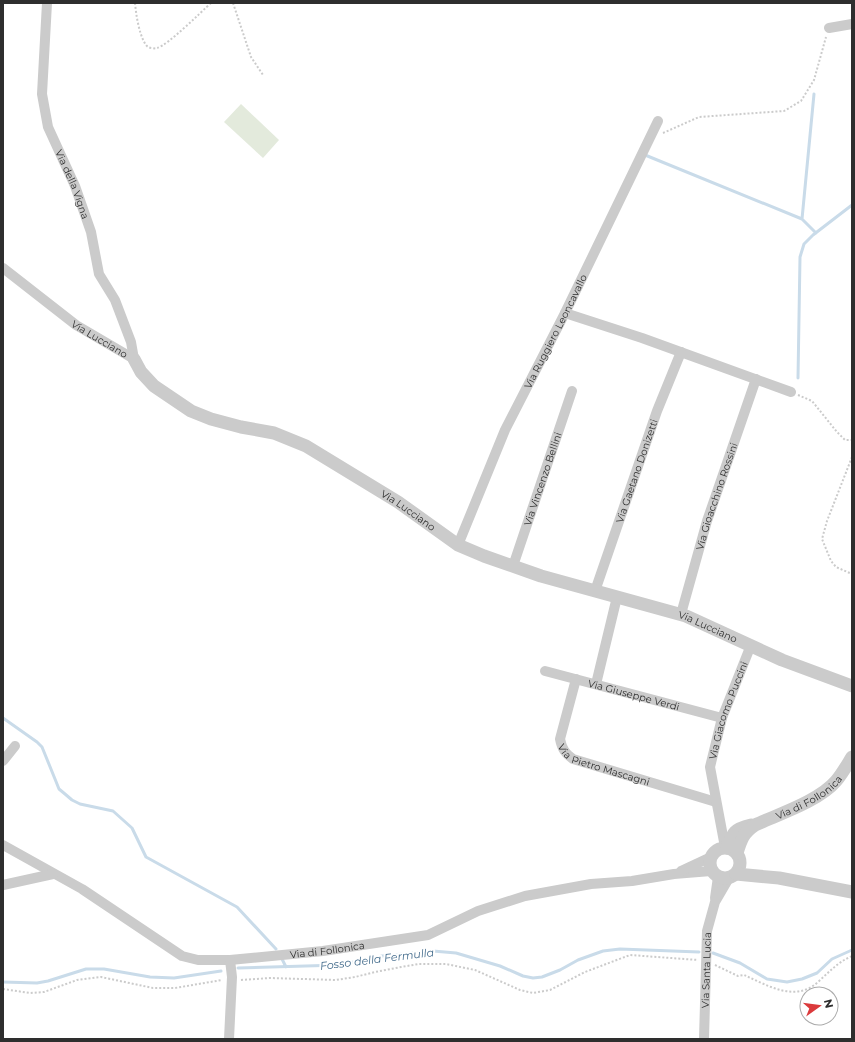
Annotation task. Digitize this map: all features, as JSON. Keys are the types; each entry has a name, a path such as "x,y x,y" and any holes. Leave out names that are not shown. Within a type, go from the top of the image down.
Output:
{"street":[{"name":"Via della Vigna","path":"47,3 42,94 48,127 74,186 90,232 99,274 115,300 131,342 134,359"},
{"path":"829,28 852,24"},
{"name":"Via Ruggiero Leoncavallo","path":"458,545 505,430 565,313 658,121"},
{"name":"Via Lucciano","path":"3,268 76,325 134,359 141,372 154,386 191,411 219,421 274,433 306,446 398,502 458,545 484,556 541,576 681,614 704,623 782,660 852,686"},
{"path":"565,313 642,338 791,392"},
{"name":"Via Gaetano Donizetti","path":"595,591 658,411 681,352"},
{"name":"Via Gioacchino Rossini","path":"681,614 707,521 756,379"},
{"name":"Via Vincenzo Bellini","path":"513,566 572,391"},
{"path":"596,684 617,597"},
{"name":"Via Giacomo Puccini","path":"732,852 716,802 710,767 722,718 751,645"},
{"name":"Via Giuseppe Verdi","path":"545,671 722,718"},
{"name":"Via Pietro Mascagni","path":"576,679 560,738 561,747 566,754 573,759 716,802"},
{"path":"3,762 15,746"},
{"name":"Via di Follonica","path":"732,852 744,833 755,825 807,802 822,793 836,781 852,757"},
{"name":"Via di Follonica","path":"3,845 82,889 182,956 198,960 230,960 323,951 428,935 478,911 525,896 591,884 632,881 674,874 724,875"},
{"path":"778,878 732,852 717,850 710,857 710,865 724,875 778,878 852,892"},
{"path":"724,875 740,867 732,852"},
{"name":"Via di Follonica","path":"674,874 710,857"},
{"path":"3,884 53,874"},
{"name":"Via Santa Lucia","path":"704,1039 708,931 715,902 724,875"},
{"path":"229,1039 232,977 230,960"}],"path":[{"path":"135,3 142,36 146,45 149,48 154,49 161,47 173,38 211,3"},
{"path":"233,3 251,57 263,75"},
{"path":"649,139 699,117 784,111 801,102 814,80 821,50 829,28"},
{"path":"791,392 812,401 845,440 852,440"},
{"path":"852,457 827,521 822,539 831,561 836,567 852,574"},
{"path":"238,980 270,978 336,980 419,964 446,964 474,970 520,990 533,992 550,990 585,972 630,955 706,961 738,976 744,975 782,991 791,992 805,990 816,984 837,964 852,956"},
{"path":"3,989 30,993 44,992 77,980 101,977 154,988 175,988 222,980"}],"shaded area":[{"path":"241,104 279,140 263,158 224,122"}],"waterway":[{"path":"802,219 814,94"},
{"path":"645,155 802,219 816,233"},
{"path":"798,378 800,257 804,244 813,235 852,205"},
{"path":"3,718 42,747 59,789 72,800 80,804 113,811 132,828 146,857 237,907 276,949"},
{"name":"Fosso della Fermulla","path":"238,968 340,965 382,956 433,951 456,953 500,966 523,976 533,978 542,977 560,970 578,960 603,951 620,949 699,952"},
{"name":"Fosso della Fermulla","path":"713,953 740,963 767,979 787,982 802,979 817,973 832,959 852,950"},
{"name":"Fosso della Fermulla","path":"282,959 286,967"},
{"name":"Fosso della Fermulla","path":"3,982 37,983 86,969 104,969 150,977 174,978 221,971"}]}
